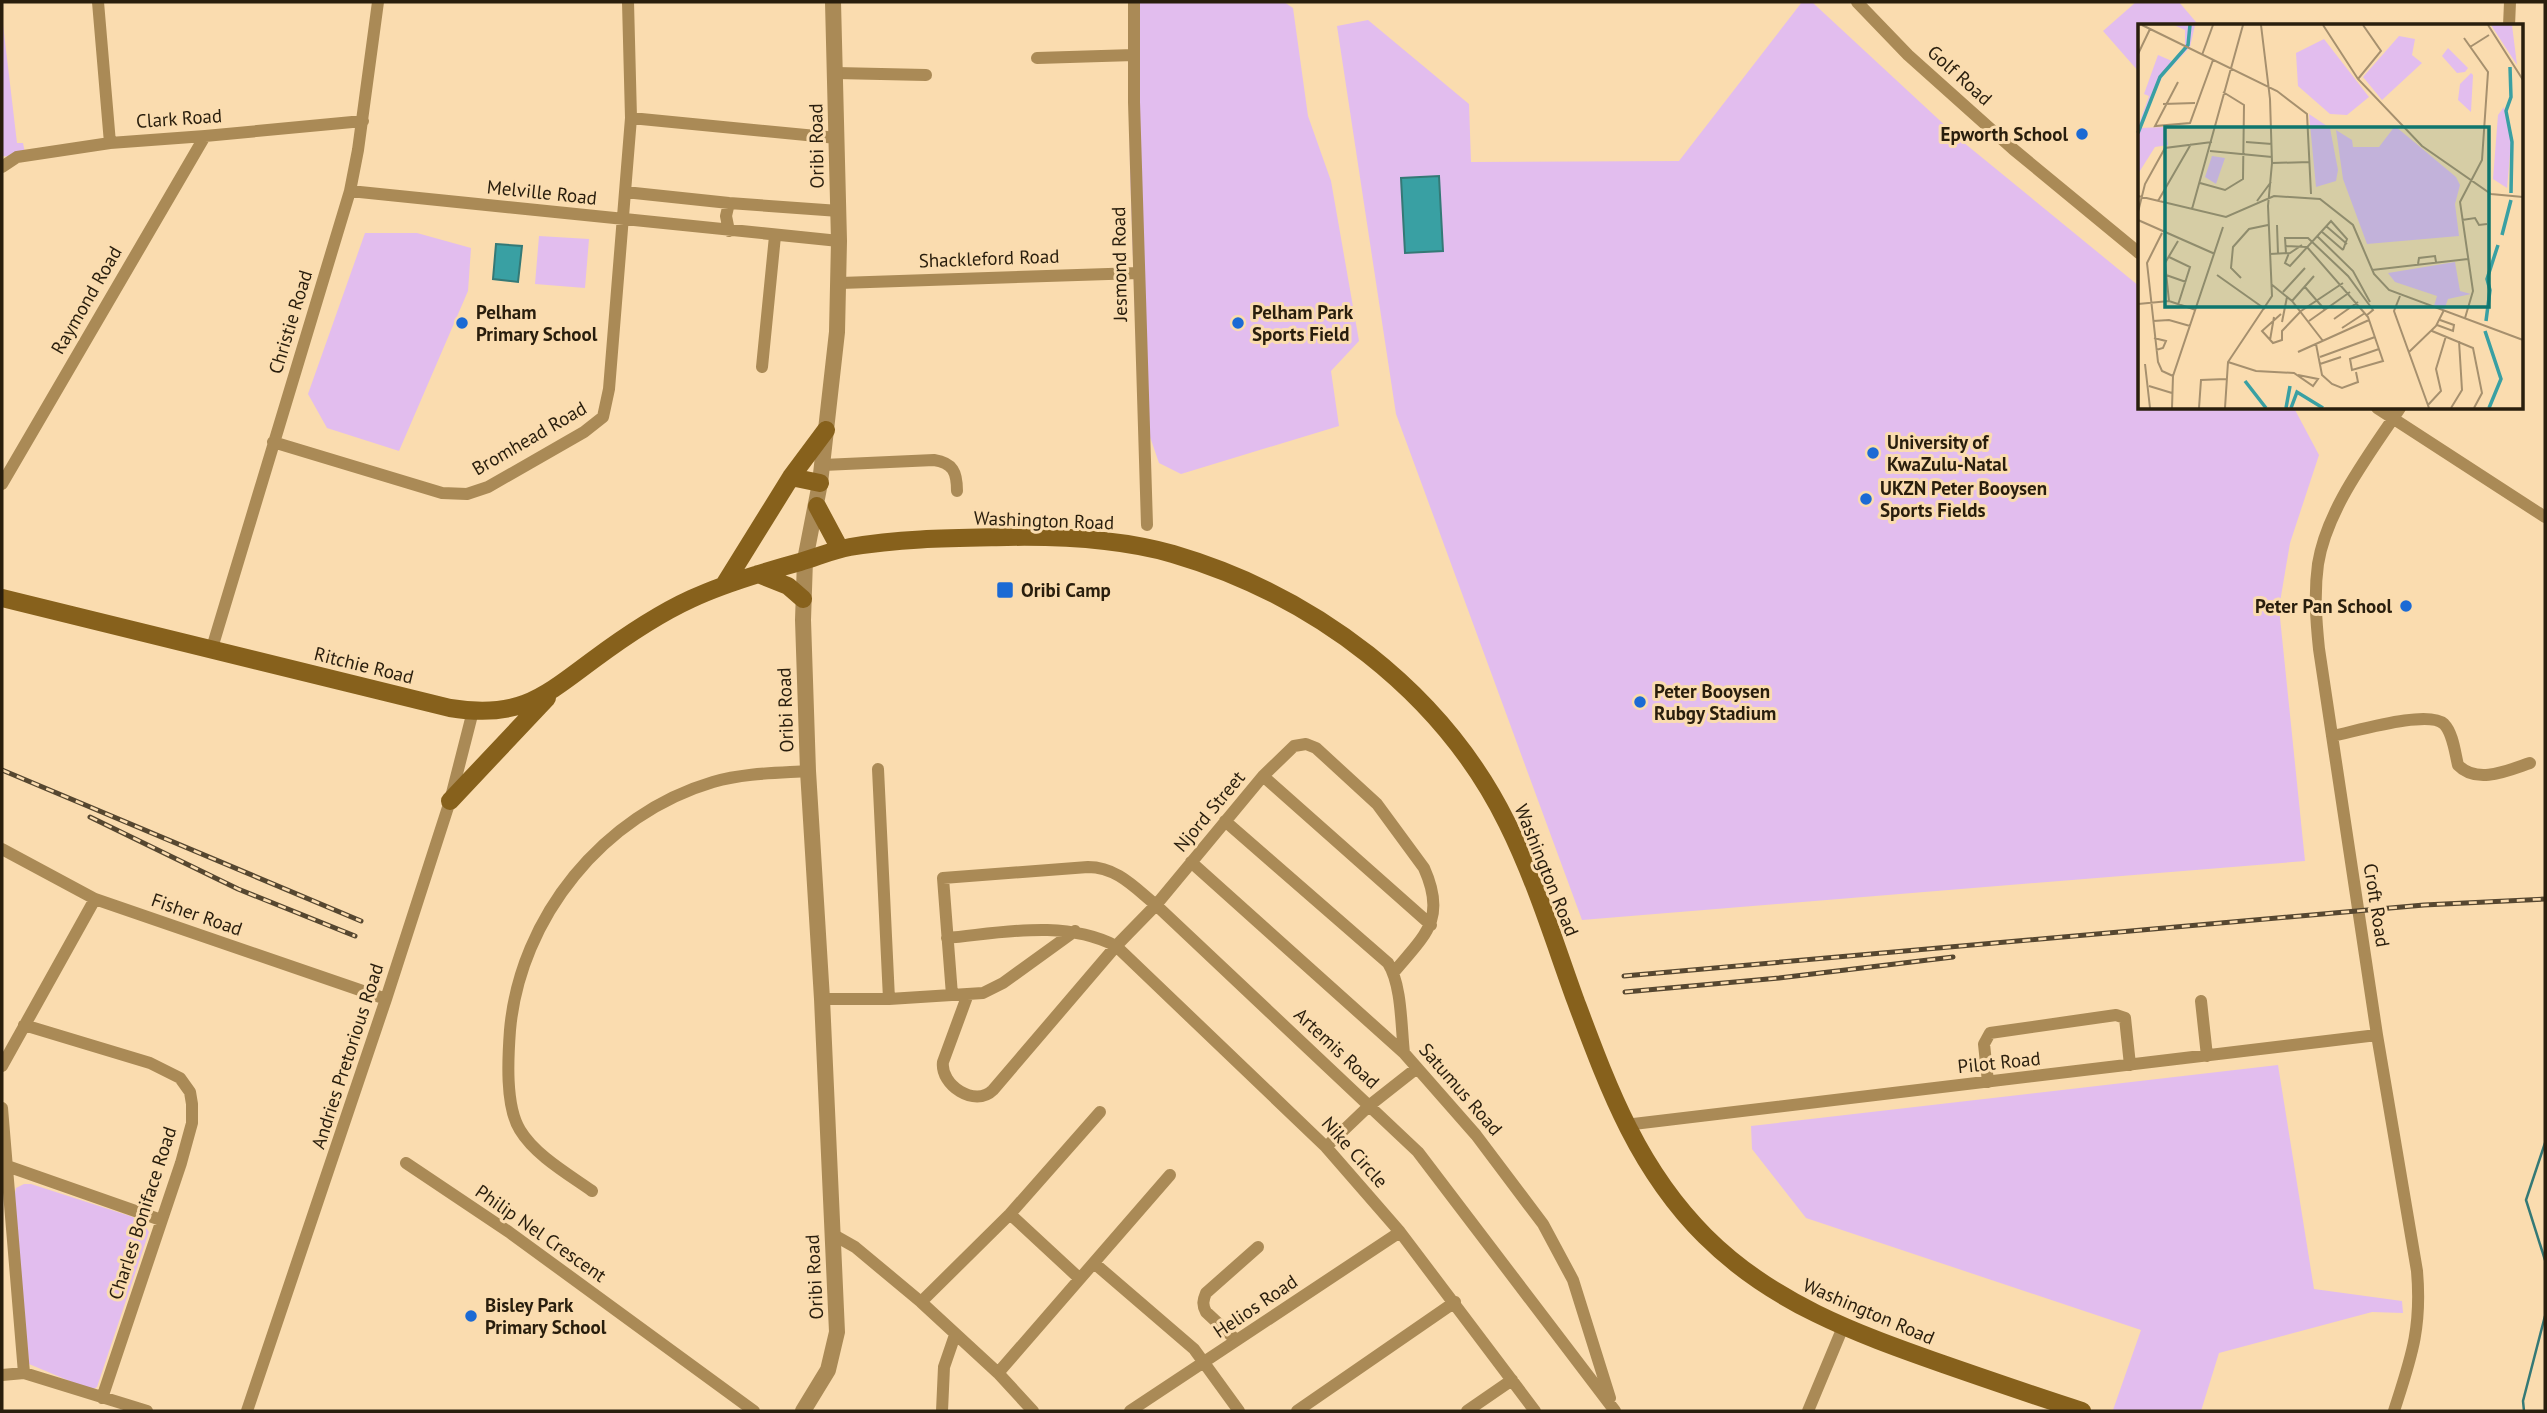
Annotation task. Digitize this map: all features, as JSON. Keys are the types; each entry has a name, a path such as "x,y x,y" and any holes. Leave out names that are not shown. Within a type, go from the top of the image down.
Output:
{"main road":[{"path":"724,585 791,477 826,430"},
{"path":"791,477 822,474"},
{"path":"817,506 840,549"},
{"name":"Washington Road","path":"691,598 840,549 909,540 1020,537 1086,539 1170,553 1245,580 1294,605 1356,644 1384,666 1425,708 1476,771 1494,799 1518,848 1597,1059 1625,1125 1669,1195 1699,1230 1726,1256 1768,1289 1843,1327 2082,1411"},
{"path":"758,575 783,584 803,599"},
{"name":"Ritchie Road","path":"2,598 450,708 473,710 504,710 554,690 639,628 691,598"},
{"path":"450,801 554,690"}],"street":[{"path":"98,2 110,143"},
{"name":"Christie Road","path":"212,648 350,191 363,121 379,2"},
{"name":"Bromhead Road","path":"273,442 455,495 467,494 488,486 598,424 606,409 631,118 628,2"},
{"name":"Oribi Road","path":"803,1411 828,1370 836,1346 837,1314 808,771 803,599 805,560 822,474 840,283 832,2"},
{"name":"Jesmond Road","path":"1134,2 1147,525"},
{"name":"Golf Road","path":"1857,2 1908,55 2013,149 2138,252"},
{"path":"2509,24 2511,2"},
{"path":"1037,58 1134,55"},
{"path":"836,73 926,75"},
{"path":"631,118 837,138"},
{"name":"Clark Road","path":"2,167 17,157 110,143 363,121"},
{"name":"Raymond Road","path":"2,484 205,136"},
{"name":"Melville Road","path":"350,191 839,241"},
{"name":"Melville Road","path":"625,192 839,211"},
{"path":"729,203 726,216 729,231"},
{"path":"762,367 775,236"},
{"name":"Shackleford Road","path":"840,283 1139,273"},
{"path":"2397,413 2545,517"},
{"name":"Croft Road","path":"2393,1411 2414,1347 2418,1288 2406,1194 2377,1035 2315,613 2319,561 2330,526 2346,492 2397,413"},
{"path":"822,474 943,461 954,468 957,491"},
{"name":"Andries Pretorious Road","path":"247,1411 450,801 473,710"},
{"path":"2332,736 2431,718 2442,722 2447,728 2458,765 2462,769 2490,774 2530,762"},
{"name":"Njord Street","path":"968,994 942,1071 946,1079 974,1097 988,1095 1116,946 1156,905 1263,776 1288,750 1306,744 1316,748 1360,787 1393,825 1423,868 1432,893 1432,925"},
{"path":"878,769 889,999"},
{"path":"592,1192 528,1142 512,1111 509,1045 512,1004 522,968 540,931 557,898 595,853 629,824 660,804 716,781 808,771"},
{"path":"1263,776 1432,925 1394,972"},
{"path":"1225,821 1380,955 1394,972 1404,1053"},
{"name":"Fisher Road","path":"2,849 95,899 386,999"},
{"name":"Satumus Road","path":"1191,862 1404,1053 1476,1135 1543,1224 1573,1280 1614,1408"},
{"name":"Artemis Road","path":"947,938 943,878 1098,867 1114,871 1156,905 1418,1152 1614,1408"},
{"path":"2,1066 95,899"},
{"path":"952,995 947,938 1028,931 1075,931 1116,946"},
{"path":"822,999 889,999 992,990 1075,931"},
{"name":"Nike Circle","path":"1116,946 1326,1147 1400,1232 1535,1411"},
{"path":"2201,1001 2207,1056"},
{"path":"1988,1082 1984,1044 1990,1033 2116,1015 2125,1018 2130,1066"},
{"name":"Charles Boniface Road","path":"24,1025 150,1063 172,1073 190,1092 192,1123 181,1163 102,1398"},
{"name":"Pilot Road","path":"1625,1125 2377,1035"},
{"path":"1326,1147 1370,1105 1417,1068"},
{"path":"2,1108 24,1373"},
{"path":"921,1302 1010,1214 1101,1112"},
{"name":"Philip Nel Crescent","path":"406,1163 509,1232 754,1411"},
{"path":"8,1167 161,1220"},
{"path":"999,1373 1170,1175"},
{"path":"1010,1214 1079,1278"},
{"name":"Helios Road","path":"1130,1411 1400,1232"},
{"path":"832,1234 855,1247 921,1302 999,1373 1033,1411"},
{"path":"1236,1340 1206,1312 1203,1299 1206,1293 1258,1247"},
{"path":"1094,1263 1180,1335 1206,1363 1239,1411"},
{"path":"1297,1411 1455,1302"},
{"path":"1808,1411 1843,1327"},
{"path":"942,1411 944,1367 955,1335"},
{"path":"2,1375 24,1373 147,1411"},
{"path":"1467,1411 1512,1380"}],"shaded area":[{"path":"1128,2 1284,2 1293,8 1308,116 1331,181 1359,341 1331,371 1339,426 1181,474 1159,463 1138,402 1130,170"},
{"name":"UKZN Peter Booysen Sports Fields","path":"1802,2 1812,2 1963,142 2138,285 2138,410 2295,410 2319,455 2290,543 2279,608 2305,861 1582,920 1396,414 1337,26 1368,20 1469,104 1471,162 1679,161"},
{"path":"2136,2 2179,2 2196,22 2138,24 2138,71 2103,31"},
{"path":"2,16 17,143 23,143 26,158 2,156"},
{"path":"365,233 417,233 471,248 468,291 399,451 327,428 308,394"},
{"path":"539,236 589,239 585,288 535,284"},
{"path":"2278,1065 2314,1289 2402,1301 2403,1313 2372,1312 2219,1353 2201,1411 2113,1410 2141,1330 1806,1218 1752,1149 1751,1126"},
{"path":"24,1184 130,1216 142,1221 149,1232 97,1387 91,1390 29,1364 14,1197 16,1188"}],"water":[{"path":"1439,176 1443,251 1405,253 1401,178"},
{"path":"496,244 522,246 518,282 493,279"}],"waterway":[{"path":"2545,1143 2526,1200 2545,1260"},
{"path":"2524,1411 2523,1401 2545,1316"}],"railway":[{"path":"2,770 361,921"},
{"path":"90,817 238,889 355,936"},
{"path":"1624,976 2424,905 2545,899"},
{"path":"1625,992 1779,978 1953,957"}],"place":[{"name":"Epworth School","path":"2082,134"},
{"name":"Pelham Primary School","path":"462,323"},
{"name":"Pelham Park Sports Field","path":"1238,323"},
{"name":"University of KwaZulu-Natal","path":"1873,453"},
{"name":"UKZN Peter Booysen Sports Fields","path":"1866,499"},
{"name":"Oribi Camp","path":"1005,590"},
{"name":"Peter Pan School","path":"2406,606"},
{"name":"Peter Booysen Rubgy Stadium","path":"1640,702"},
{"name":"Bisley Park Primary School","path":"471,1316"}]}
